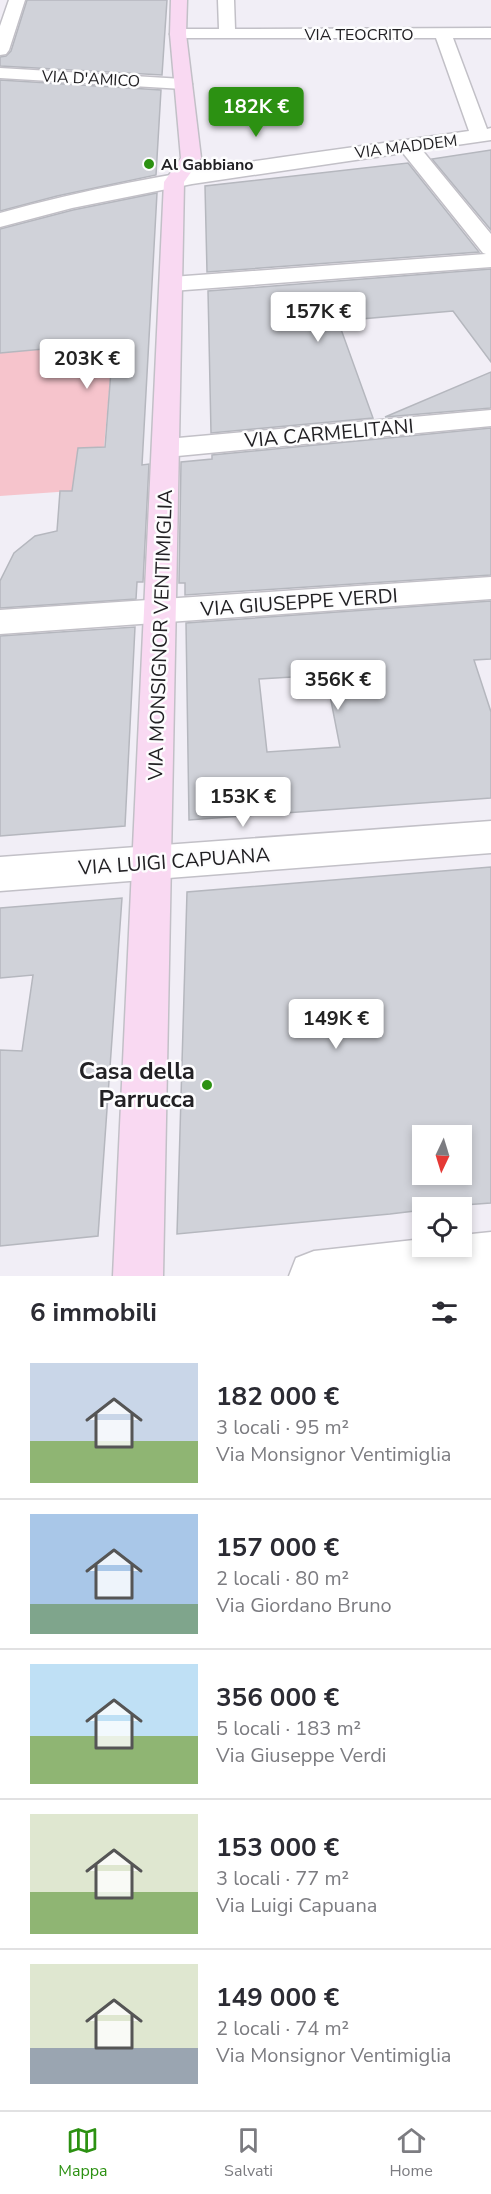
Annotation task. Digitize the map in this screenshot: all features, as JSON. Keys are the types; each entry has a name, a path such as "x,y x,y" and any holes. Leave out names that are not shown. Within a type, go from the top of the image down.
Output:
{"main road":[{"name":"VIA MONSIGNOR VENTIMIGLIA","path":"138,1276 172,284 183,170 183,84 178,34 179,0"}],"street":[{"path":"0,50 17,0"},
{"path":"226,0 227,34"},
{"path":"443,33 486,135"},
{"name":"VIA TEOCRITO","path":"178,34 491,33"},
{"name":"VIA D'AMICO","path":"0,73 183,84"},
{"name":"VIA MADDEM","path":"321,157 486,135"},
{"path":"408,146 491,248"},
{"path":"183,170 321,157"},
{"path":"0,220 183,170 321,157"},
{"path":"172,284 491,260"},
{"name":"VIA CARMELITANI","path":"166,447 491,418"},
{"name":"VIA GIUSEPPE VERDI","path":"0,622 491,588"},
{"name":"VIA LUIGI CAPUANA","path":"0,874 491,837"},
{"path":"314,1276 491,1257"}],"shaded area":[{"path":"44,349 72,358 112,358 104,447 78,448 72,491 0,496 0,353"}],"building":[{"path":"27,0 167,0 162,75 0,66 0,57 6,56 11,51"},
{"path":"0,80 161,90 156,175 0,211"},
{"path":"491,150 491,230 432,159"},
{"path":"408,163 479,252 207,272 205,186"},
{"path":"157,193 142,465 149,464 143,582 137,582 136,599 0,608 0,581 14,553 35,536 57,531 60,491 72,491 78,448 105,447 112,358 60,359 44,349 0,353 0,229 73,210"},
{"path":"491,269 491,362 453,311 338,321 373,418 211,433 208,291"},
{"path":"491,372 491,408 385,417"},
{"path":"491,428 491,575 185,595 185,583 179,583 181,462 212,459 212,455"},
{"path":"491,601 491,659 474,660 491,712 491,798 189,820 186,623","holes":["326,675 340,747 267,752 259,679"]},
{"path":"135,627 125,826 0,836 0,636"},
{"path":"491,867 491,1203 472,1204 472,1197 412,1197 412,1211 177,1234 187,892"},
{"path":"122,898 98,1236 0,1246 0,1050 22,1051 33,975 0,978 0,908"}],"place":[{"name":"Al Gabbiano","path":"149,164"},
{"name":"Casa della Parrucca","path":"207,1085"}]}
